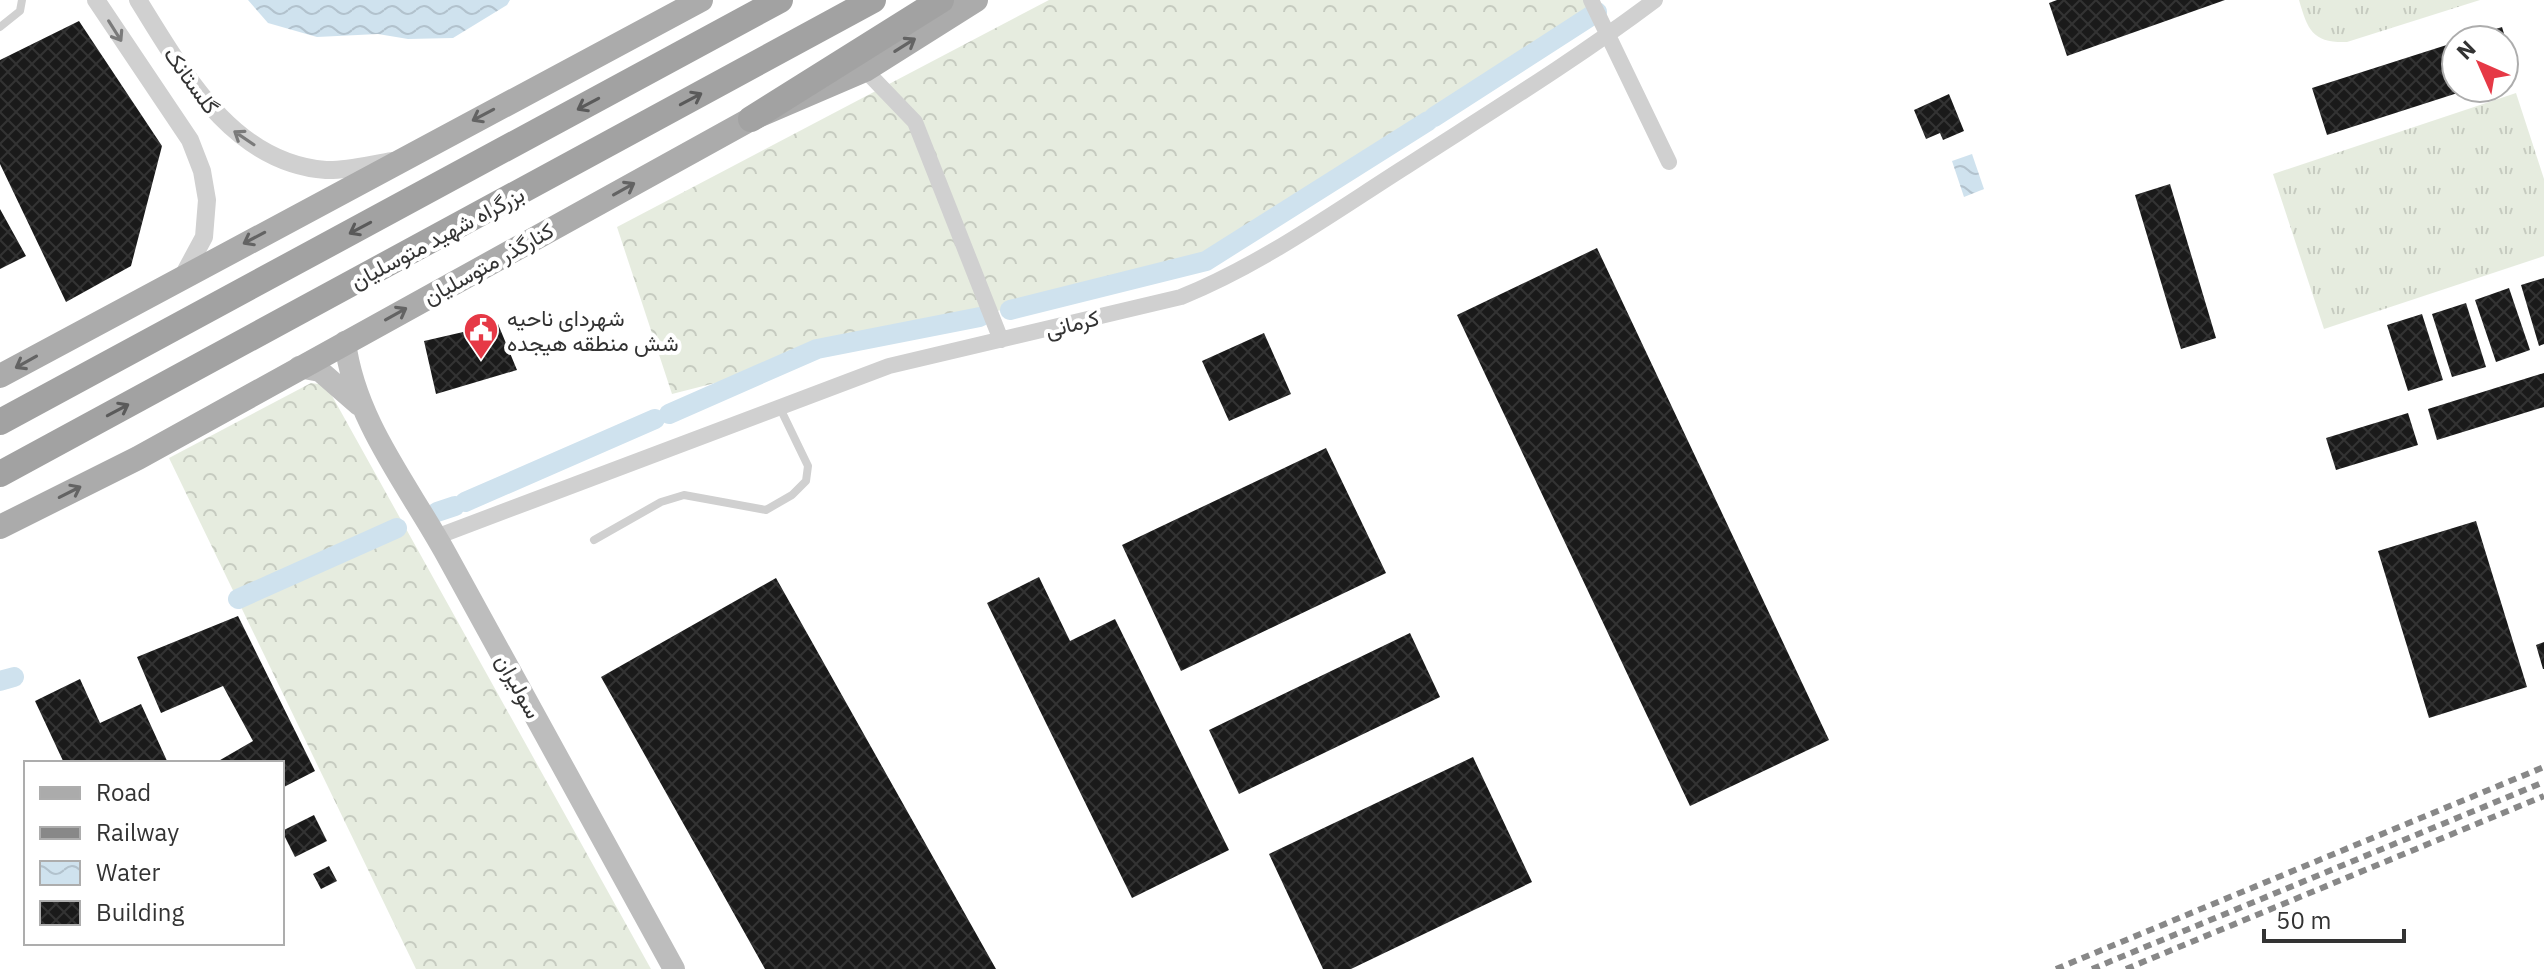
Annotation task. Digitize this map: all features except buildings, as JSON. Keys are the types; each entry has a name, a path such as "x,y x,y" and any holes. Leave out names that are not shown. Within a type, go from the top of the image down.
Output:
{"highway":[{"name":"بزرگراه شهید متوسلیان","path":"0,422 780,0"},
{"name":"بزرگراه شهید متوسلیان","path":"0,474 873,0"},
{"path":"751,119 941,0"}],"main road":[{"path":"0,376 701,0"},
{"name":"کنارگذر متوسلیان","path":"0,527 138,458 751,119 865,70 976,0"},
{"path":"345,342 349,375 359,406"},
{"path":"299,367 320,371 359,406"},
{"name":"سولیران","path":"359,406 436,537 674,969"}],"street":[{"name":"گلستانک","path":"96,0 190,140 202,171 207,200 204,237 183,276"},
{"name":"گلستانک","path":"138,0 165,44 225,125 274,158 327,170 398,160"},
{"path":"1591,0 1669,162"},
{"name":"کرمانی","path":"436,537 889,366 1181,297 1214,284 1286,242 1608,35 1655,0"},
{"path":"135,62 165,44"},
{"path":"865,70 915,122 1001,340"}],"lane":[{"path":"0,27 20,11 22,0"},
{"path":"594,540 661,502 684,495 766,510 792,495 806,481 808,466 779,405"}],"green space":[{"path":"1049,0 1600,0 1201,259 672,394 617,227"},
{"path":"2299,0 2480,0 2347,42 2336,42 2314,33"},
{"path":"2483,104 2520,104 2544,179 2544,256 2324,329 2273,174"},
{"path":"311,383 326,385 651,969 416,969 169,458"}],"water":[{"path":"248,0 510,0 507,5 453,38 408,39 378,34 317,37 268,23"},
{"path":"1972,154 1984,189 1964,197 1952,161"}],"waterway":[{"path":"1434,117 1597,12"},
{"path":"1010,310 1206,261 1428,121"},
{"path":"669,414 817,349 980,317"},
{"path":"465,502 655,419"},
{"path":"437,512 455,506"},
{"path":"238,599 397,528"},
{"path":"0,681 14,677"}],"railway":[{"path":"2056,969 2544,767"},
{"path":"2092,969 2544,782"},
{"path":"2126,969 2544,796"}],"place":[{"name":"شهردای ناحیه شش منطقه هیجده","path":"481,361"}]}
